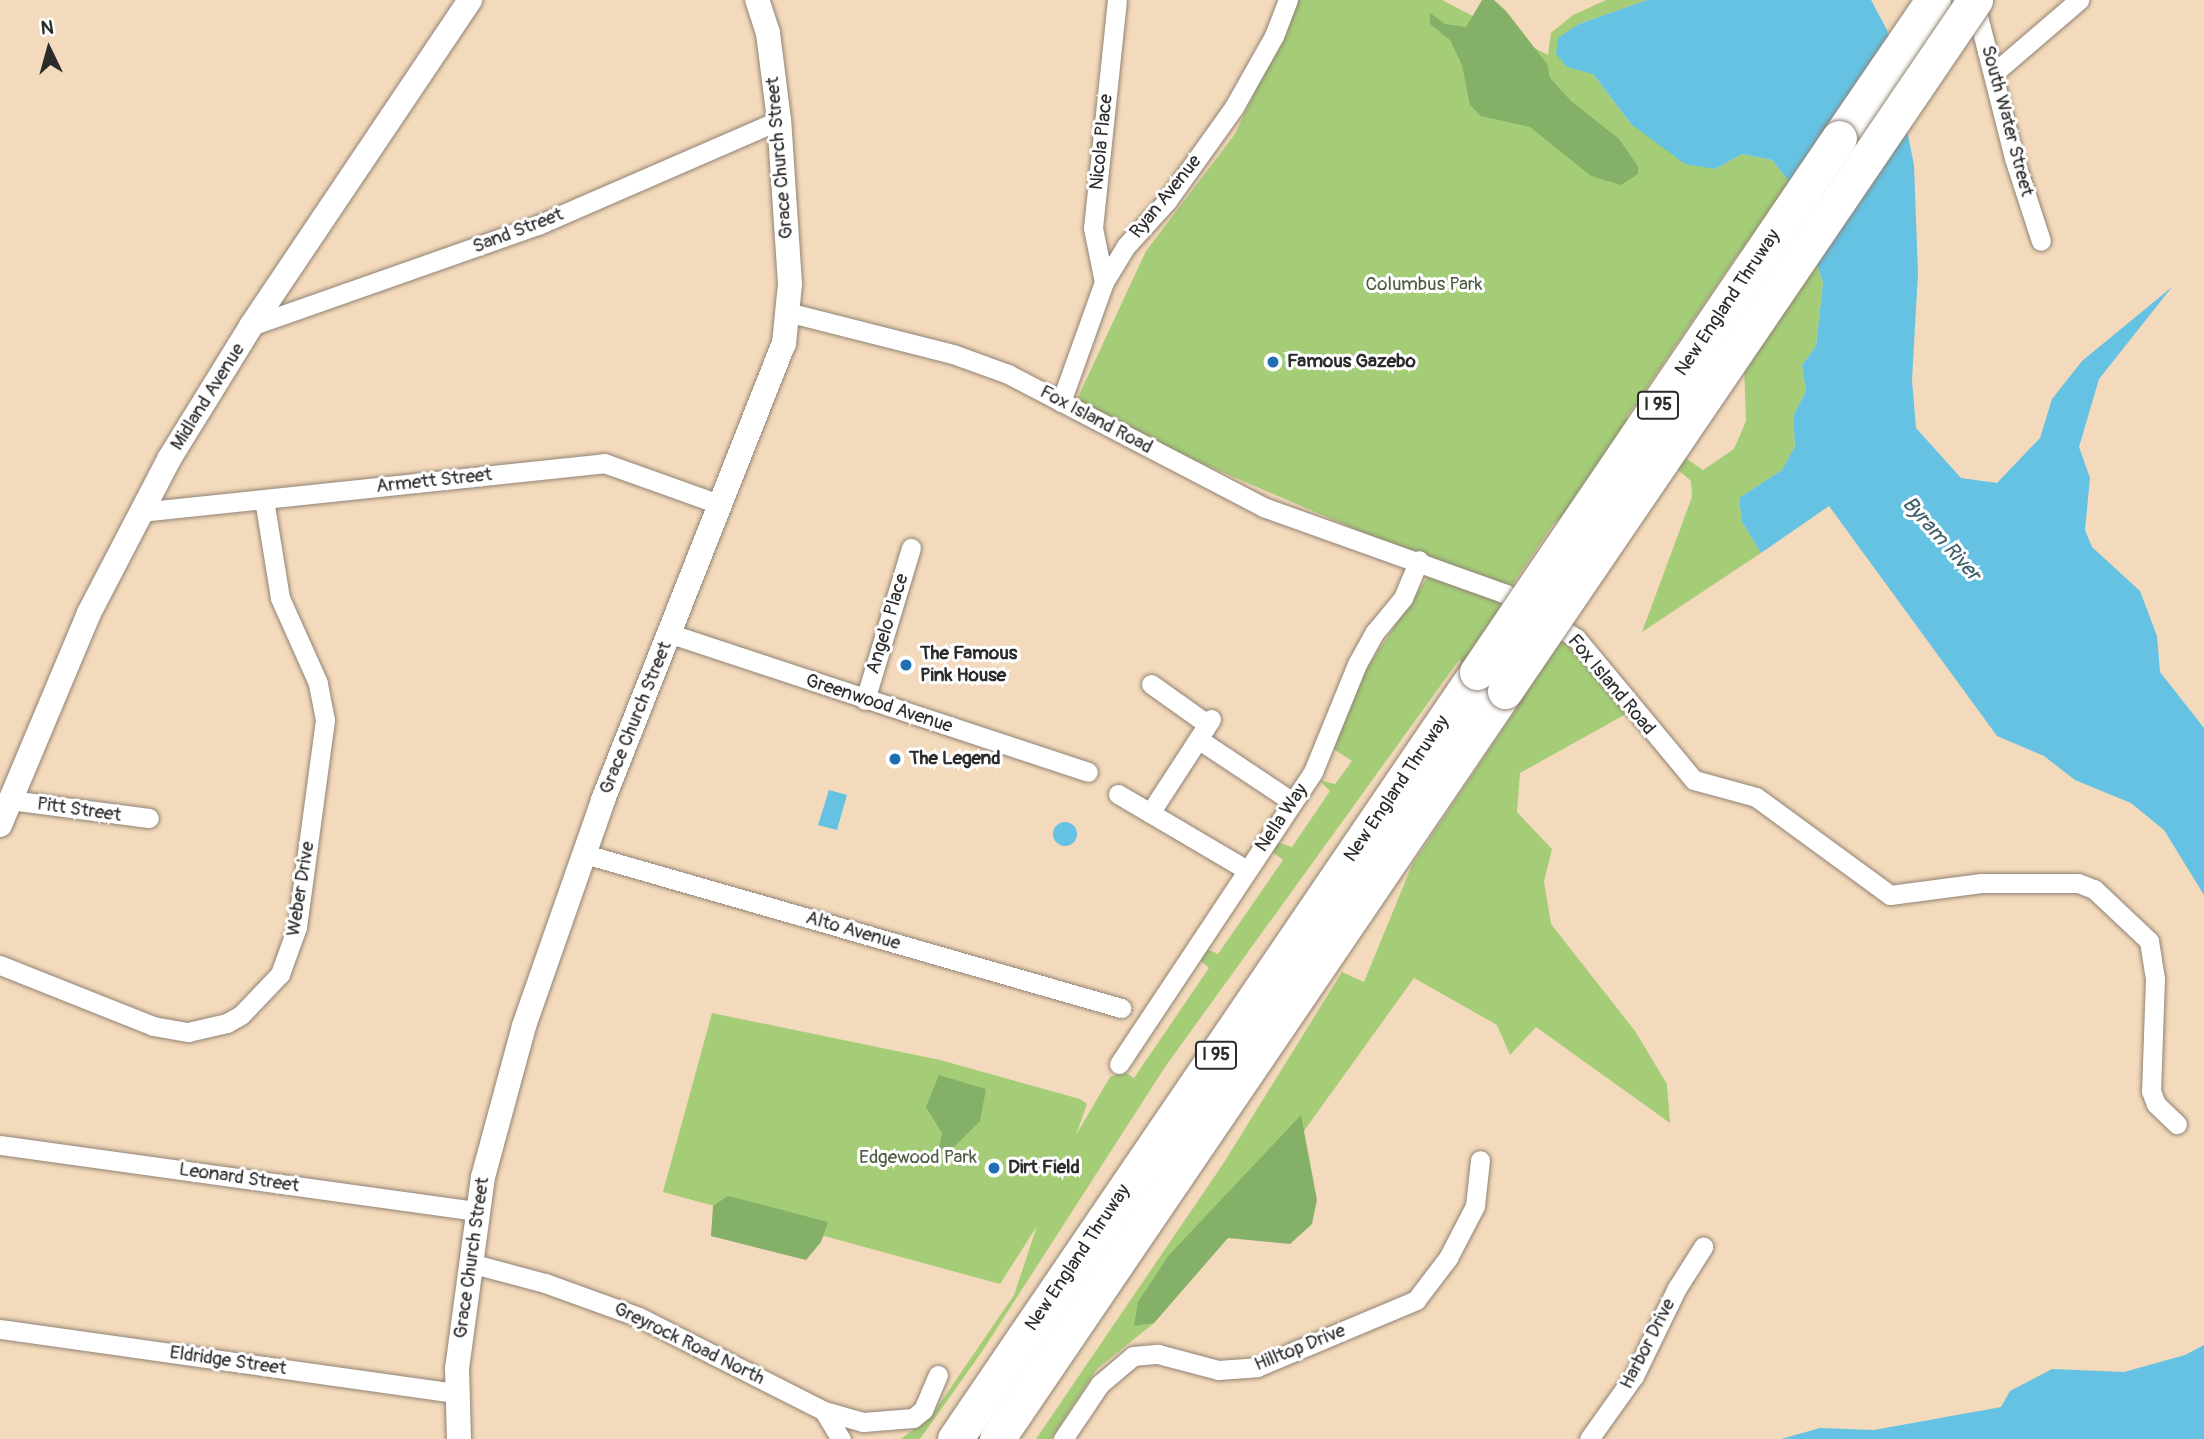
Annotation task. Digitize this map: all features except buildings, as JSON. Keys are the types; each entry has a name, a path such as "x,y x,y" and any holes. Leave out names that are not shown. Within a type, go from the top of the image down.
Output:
{"highway":[{"name":"New England Thruway","path":"955,1439 1933,0"},
{"name":"New England Thruway","path":"997,1439 1974,0"}],"street":[{"name":"Midland Avenue","path":"0,825 89,613 140,512 251,326 470,0"},
{"name":"Grace Church Street","path":"459,1439 457,1394 478,1211 493,1134 527,1015 585,854 780,356 790,284 779,120 768,33 757,0"},
{"name":"Nicola Place","path":"1104,282 1093,228 1117,0"},
{"name":"Ryan Avenue","path":"1061,402 1104,282 1126,246 1167,201 1234,107 1274,36 1288,0"},
{"name":"South Water Street","path":"1974,0 1995,72 2014,158 2041,241"},
{"path":"1995,72 2079,0"},
{"name":"Sand Street","path":"251,326 538,225 779,120"},
{"name":"Fox Island Road","path":"787,312 953,354 1008,374 1263,507 1419,560 1506,594 1576,638 1694,780 1756,797 1890,895 1981,883 2078,883 2094,889 2148,942 2155,978 2151,1091 2156,1104 2177,1124"},
{"name":"Armett Street","path":"140,512 604,463 721,505"},
{"name":"Weber Drive","path":"0,965 153,1026 188,1032 227,1023 241,1015 280,974 297,927 325,720 318,683 280,598 264,499"},
{"name":"Angelo Place","path":"865,701 911,548"},
{"name":"Nella Way","path":"1119,1063 1313,772 1357,664 1375,632 1403,598 1419,560"},
{"name":"Greenwood Avenue","path":"671,634 865,701 1088,772"},
{"path":"1151,684 1293,802"},
{"path":"1150,813 1205,727"},
{"path":"1118,794 1247,870"},
{"name":"Pitt Street","path":"10,800 149,818"},
{"name":"Alto Avenue","path":"585,854 1121,1008"},
{"name":"Leonard Street","path":"0,1145 478,1211"},
{"name":"Hilltop Drive","path":"1063,1439 1100,1384 1133,1356 1158,1354 1217,1370 1246,1369 1416,1300 1442,1267 1475,1206 1480,1160"},
{"name":"Harbor Drive","path":"1588,1439 1634,1376 1677,1288 1703,1247"},
{"name":"Greyrock Road North","path":"470,1264 545,1283 639,1317 824,1410 863,1422 900,1423 913,1418"},
{"name":"Eldridge Street","path":"0,1329 457,1394"},
{"path":"895,1439 923,1410 938,1375"},
{"path":"824,1410 841,1439"}],"green space":[{"name":"Columbus Park","path":"1298,0 1442,0 1548,55 1551,33 1573,15 1606,0 1647,0 1579,24 1562,61 1593,74 1631,124 1715,169 1742,154 1772,160 1792,185 1823,283 1816,346 1802,365 1806,391 1793,416 1795,446 1782,470 1739,498 1742,522 1761,553 1642,632 1692,497 1691,481 1650,446 1554,523 1506,594 1073,408 1146,251 1235,134","holes":["1740,251 1746,421 1734,449 1703,470 1626,418"]},
{"path":"1482,0 1494,0 1506,11 1547,64 1550,78 1571,101 1619,139 1638,166 1638,174 1621,185 1591,176 1530,127 1481,116 1470,105 1462,65 1450,40 1430,24 1430,13 1445,24 1466,27"},
{"name":"Edgewood Park","path":"1429,575 1486,595 1566,643 1626,714 1520,773 1517,812 1552,849 1544,882 1551,924 1635,1031 1667,1084 1670,1123 1536,1027 1510,1055 1497,1025 1414,978 1291,1149 1154,1323 1097,1369 1051,1439 1036,1439 1223,1164 1342,972 1364,982 1412,865 1521,702 1459,660 1165,1067 983,1350 920,1439 901,1439 932,1415 1014,1295 1037,1226 1000,1284 663,1192 712,1013 940,1060 1080,1099 1087,1104 1076,1135 1110,1077 1124,1072 1134,1078 1209,968 1199,959 1206,949 1218,954 1283,860 1272,852 1277,842 1292,847 1330,791 1319,780 1335,784 1352,761 1332,748 1362,675"},
{"path":"939,1075 986,1089 980,1121 948,1153 938,1153 942,1133 926,1107"},
{"path":"1301,1115 1317,1200 1312,1224 1290,1244 1228,1238 1154,1323 1134,1326 1138,1302 1169,1255"},
{"path":"728,1196 828,1222 821,1242 806,1260 711,1236 713,1206"}],"water":[{"name":"Byram River","path":"1647,0 1871,0 1887,30 1914,165 1918,273 1912,380 1916,428 1961,478 1997,483 2040,438 2052,399 2082,361 2172,287 2099,379 2079,447 2090,478 2085,530 2092,547 2140,591 2157,636 2160,672 2204,728 2204,895 2164,830 2131,803 2075,780 2044,756 1997,736 1829,506 1761,553 1742,522 1739,498 1782,470 1795,446 1793,416 1806,391 1802,365 1816,346 1823,283 1792,185 1772,160 1742,154 1715,169 1685,164 1631,124 1593,74 1567,67 1556,54 1558,38 1579,24"},
{"path":"829,790 847,795 837,830 818,825"},
{"path":"1065,822 1076,829 1077,834 1070,845 1065,846 1054,839 1053,834 1060,823"},
{"path":"2204,1345 2204,1439 1781,1439 1820,1428 1874,1430 2001,1407 2010,1391 2052,1369 2124,1372 2185,1355"}],"place":[{"name":"Famous Gazebo","path":"1273,362"},
{"name":"The Famous Pink House","path":"906,665"},
{"name":"The Legend","path":"895,759"},
{"name":"Dirt Field","path":"994,1168"}]}
